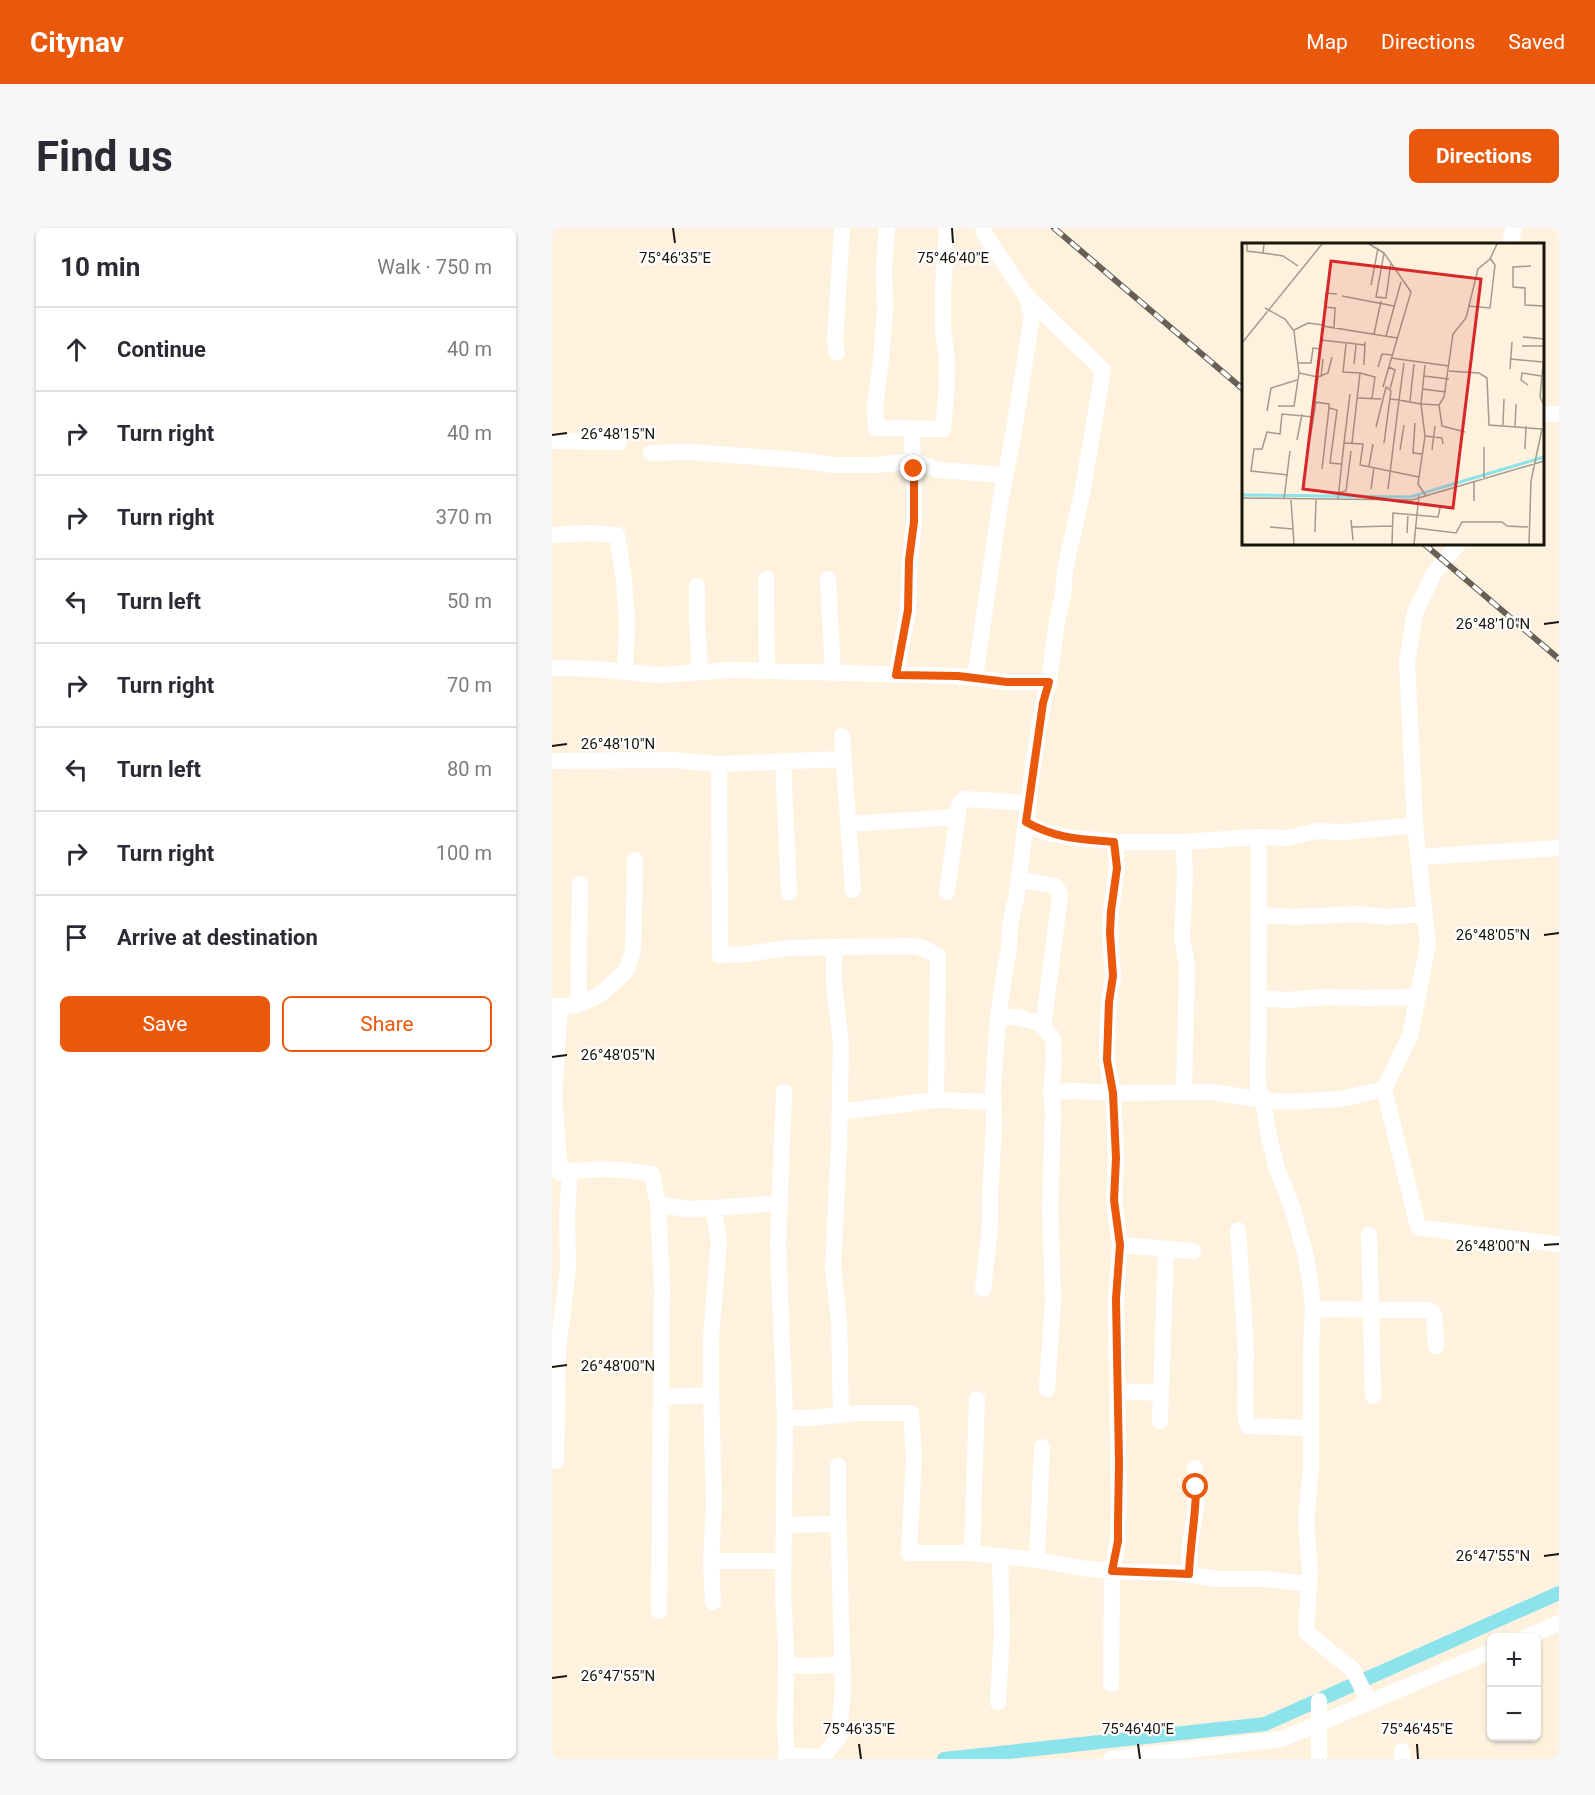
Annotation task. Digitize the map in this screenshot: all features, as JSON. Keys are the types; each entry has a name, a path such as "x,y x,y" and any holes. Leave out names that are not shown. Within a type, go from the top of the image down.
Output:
{"street":[{"path":"837,352 835,342 842,228"},
{"path":"887,228 884,268 885,309 875,406 876,428 911,429 943,429 947,360 943,330 943,289 947,228"},
{"path":"983,228 985,236 1027,297 1103,370 1082,494 1065,570 1063,596 1049,682 1043,703 1019,879 1010,924 1009,949 995,1057 990,1227 983,1289"},
{"path":"1510,243 1514,228"},
{"path":"975,678 985,599 1032,317 1027,297"},
{"path":"896,675 908,610 909,560 914,522 914,461 911,429"},
{"path":"552,441 619,442"},
{"path":"651,453 690,452 833,465 877,465 914,461 938,470 1005,475"},
{"path":"552,535 587,533 617,535 624,579 627,624 625,672"},
{"path":"1458,544 1434,573 1415,613 1407,662 1415,825 1428,944 1410,1036 1384,1089 1418,1226 1559,1244"},
{"path":"766,579 767,671"},
{"path":"828,579 834,673"},
{"path":"697,586 700,672"},
{"path":"552,668 661,675 730,670 1049,682"},
{"path":"842,736 853,891"},
{"path":"552,761 673,760 719,764 842,759"},
{"path":"783,761 789,893"},
{"path":"719,764 720,955 790,948 913,946 938,956 936,1100"},
{"path":"947,892 959,805 964,799 1029,803"},
{"path":"848,824 957,817"},
{"path":"1026,822 1045,832 1073,838 1114,842 1287,838 1317,831 1344,832 1415,825"},
{"path":"1257,837 1258,1087 1277,1169 1292,1207 1305,1253 1313,1309 1311,1469 1306,1521 1310,1570 1306,1632 1353,1670 1368,1701"},
{"path":"1111,1684 1112,1571 1118,1541 1116,1299 1120,1245 1114,1200 1116,1158 1113,1093 1107,1060 1109,1002 1113,976 1111,911 1117,868 1114,842"},
{"path":"1183,842 1185,872 1182,938 1187,965 1184,1092"},
{"path":"1419,858 1559,848"},
{"path":"636,860 633,951 626,971 601,994 578,1005 556,1007 554,1095 560,1173 593,1168 652,1173 658,1204 662,1287 659,1611"},
{"path":"1019,879 1055,886 1060,895 1043,1028"},
{"path":"578,1005 580,884"},
{"path":"1258,915 1294,917 1359,914 1386,917 1424,914"},
{"path":"834,946 834,984 841,1044 833,1267 839,1320 842,1415"},
{"path":"1259,998 1287,1000 1327,997 1417,998"},
{"path":"999,1018 1018,1017 1039,1023 1053,1038 1050,1209 1053,1300 1047,1389"},
{"path":"1051,1092 1212,1092 1263,1101 1288,1102 1341,1099 1384,1089"},
{"path":"784,1092 778,1243 785,1418 783,1594 787,1758 824,1757 839,1737 843,1665 838,1466"},
{"path":"840,1112 936,1100 993,1102"},
{"path":"556,1461 560,1272 570,1171"},
{"path":"658,1204 686,1209 780,1203"},
{"path":"712,1602 711,1561 714,1504 711,1337 719,1240 713,1208"},
{"path":"1238,1230 1246,1351 1245,1413 1248,1426 1311,1428"},
{"path":"1369,1235 1374,1396"},
{"path":"1120,1245 1193,1251"},
{"path":"1160,1421 1166,1249"},
{"path":"1313,1309 1429,1310 1434,1314 1436,1346"},
{"path":"1118,1391 1161,1393"},
{"path":"661,1396 711,1395"},
{"path":"972,1553 977,1399"},
{"path":"785,1418 911,1413 914,1456 909,1553 972,1553 1037,1560 1087,1569 1189,1574 1217,1579 1266,1579 1308,1584"},
{"path":"1037,1560 1042,1447"},
{"path":"1189,1574 1190,1544 1196,1506 1195,1468"},
{"path":"784,1525 839,1524"},
{"path":"998,1702 1002,1632 1000,1556"},
{"path":"711,1561 784,1561"},
{"path":"1536,1633 1559,1623"},
{"path":"1111,1759 1281,1739 1487,1653"},
{"path":"786,1666 843,1665"},
{"path":"1319,1701 1319,1759"}],"waterway":[{"path":"944,1759 1265,1724 1559,1593"}],"railway":[{"path":"1054,228 1242,388"},
{"path":"1424,544 1559,659"}],"route":[{"path":"914,469 914,522 909,560 908,610 896,675 958,676 1007,682 1049,682 1043,703 1026,822 1045,832 1073,838 1114,842 1117,868 1111,911 1113,976 1109,1002 1107,1060 1113,1093 1116,1158 1114,1200 1120,1245 1116,1299 1118,1541 1112,1571 1189,1574 1196,1487"}]}
